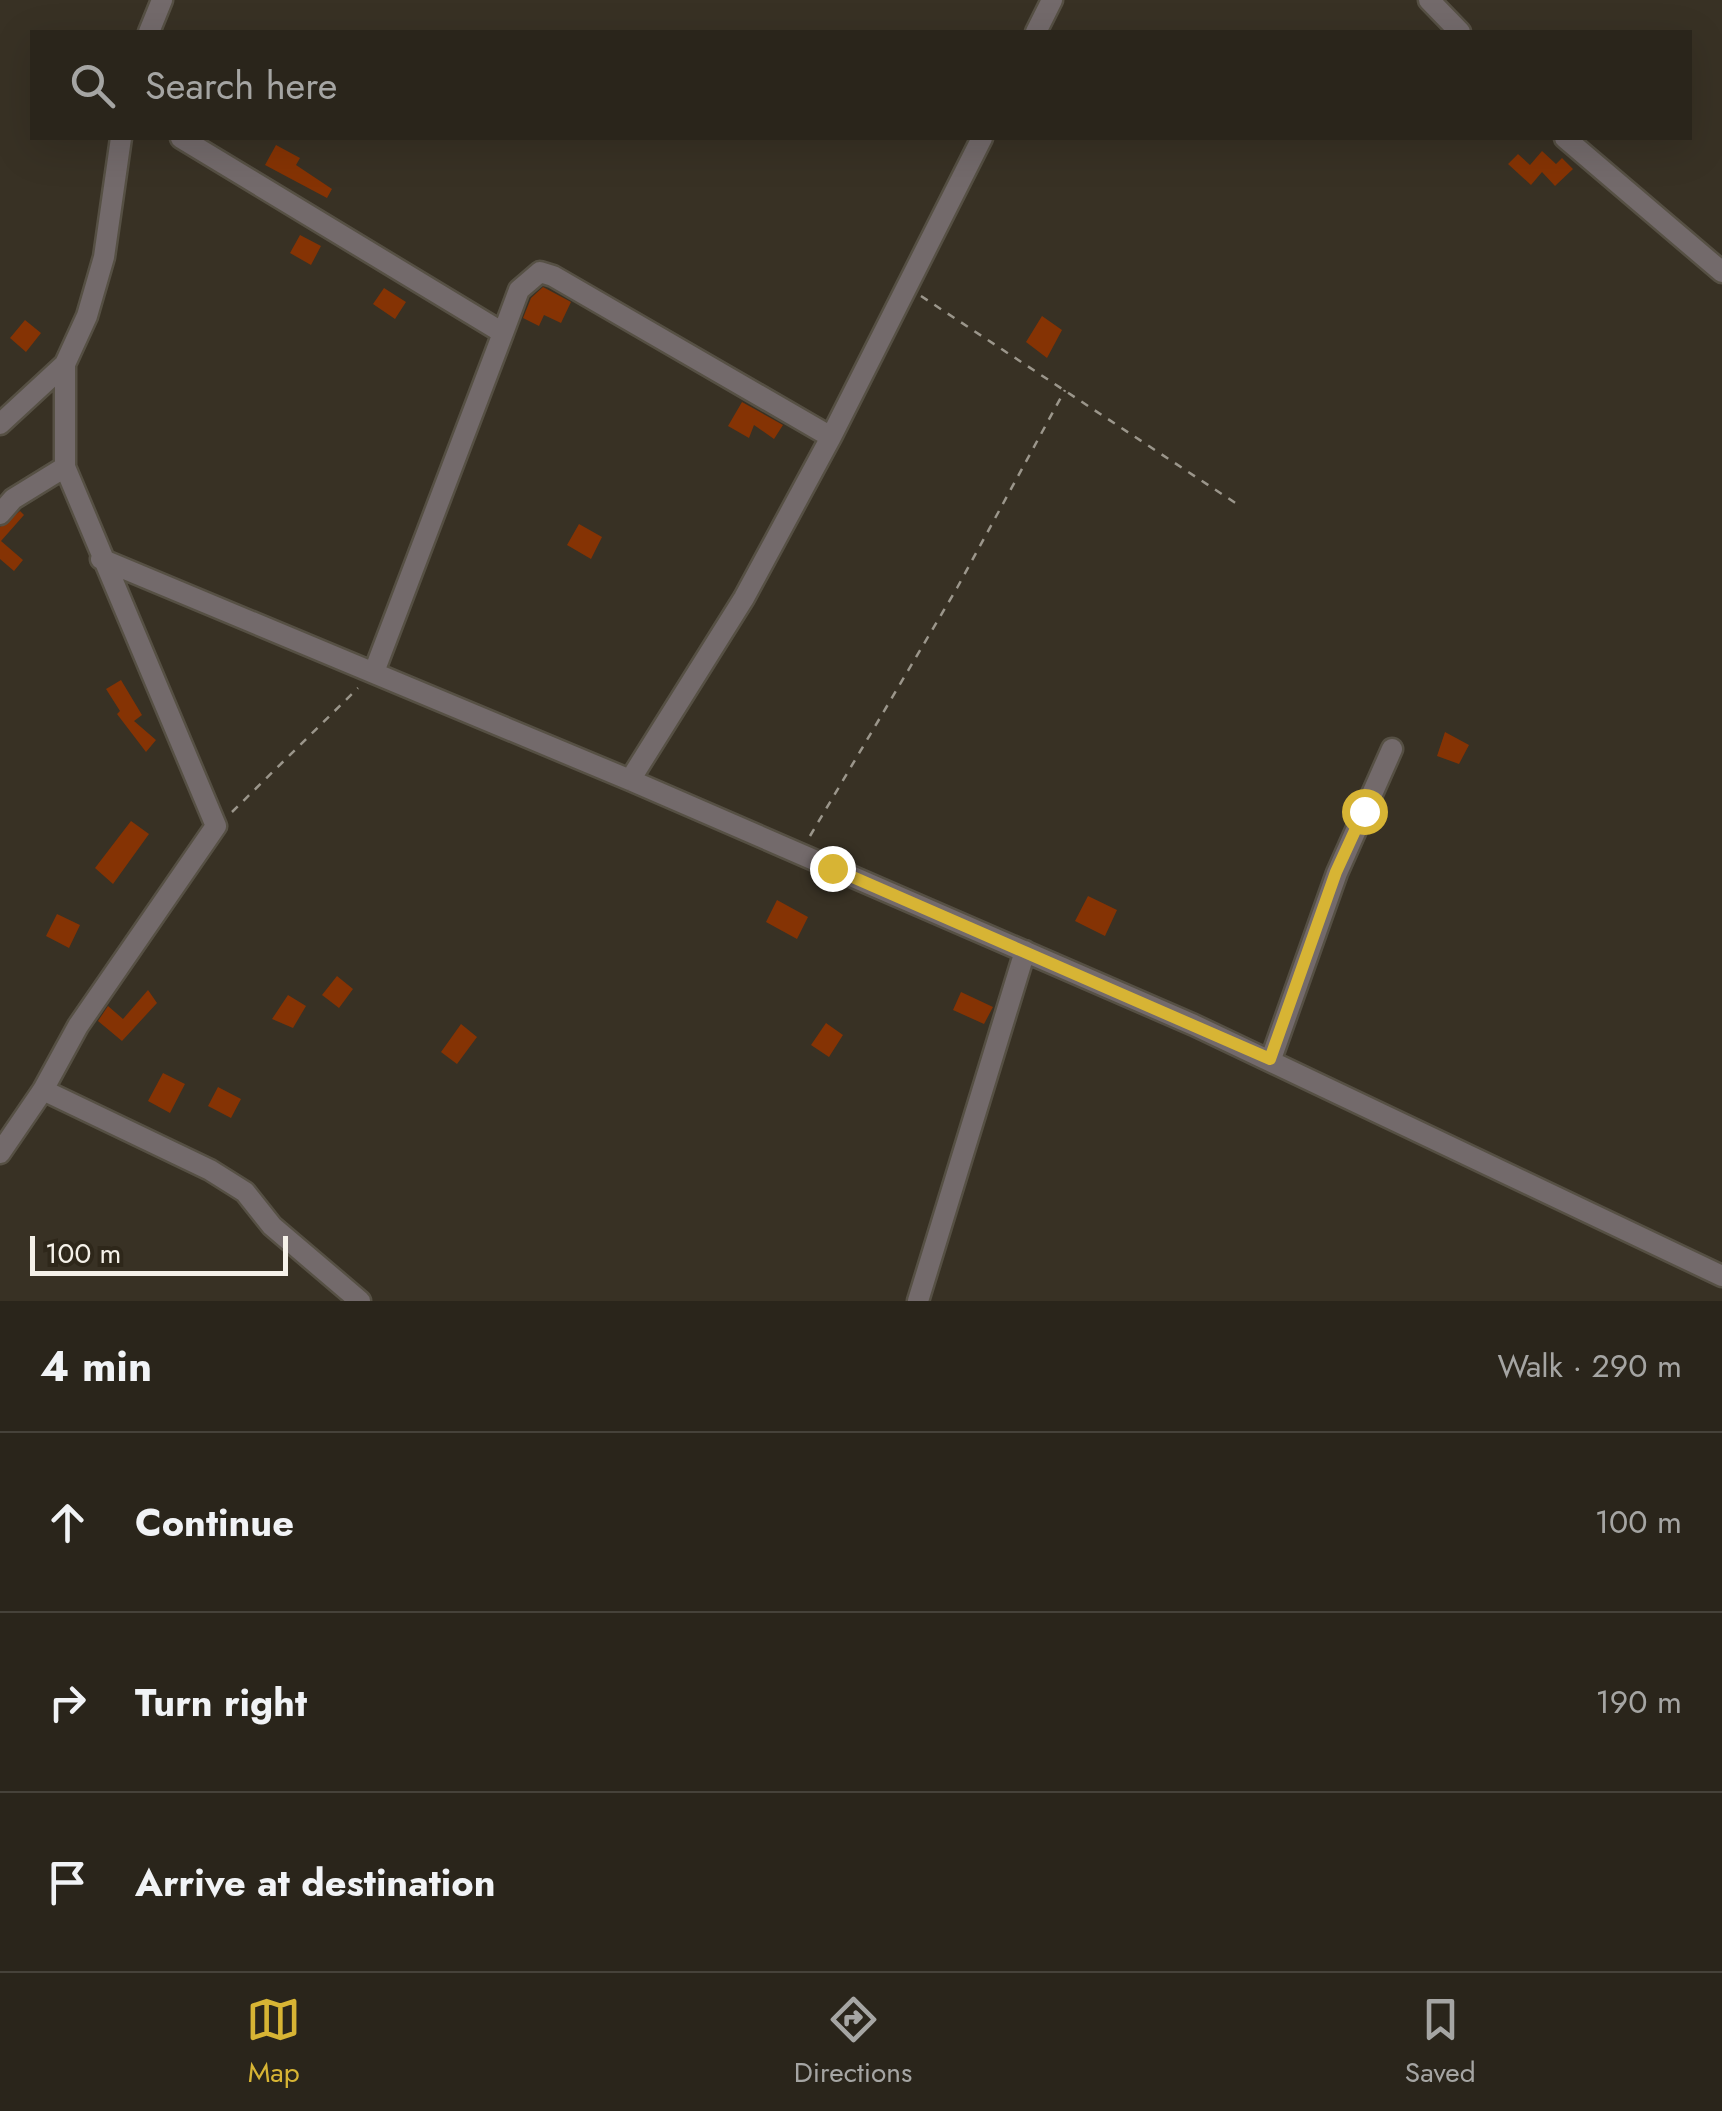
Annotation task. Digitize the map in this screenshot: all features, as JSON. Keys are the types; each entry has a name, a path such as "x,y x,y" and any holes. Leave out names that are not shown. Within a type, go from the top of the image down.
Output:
{"street":[{"path":"149,30 162,0"},
{"path":"1037,30 1052,0"},
{"path":"1429,0 1458,30"},
{"path":"0,1152 44,1090 78,1026 216,826 65,466 65,364 104,256 121,140"},
{"path":"184,140 504,333"},
{"path":"630,780 744,598 981,140"},
{"path":"1566,140 1722,272"},
{"path":"374,672 528,278 540,272 553,276 830,436"},
{"path":"0,424 65,364"},
{"path":"0,514 14,499 65,466"},
{"path":"102,559 630,780 1270,1059 1722,1276"},
{"path":"1270,1059 1336,872 1392,749"},
{"path":"918,1301 1025,951"},
{"path":"44,1090 210,1170 245,1192 272,1226 360,1301"}],"path":[{"path":"906,286 1237,504"},
{"path":"799,854 957,588 1064,390"},
{"path":"216,826 374,672"}],"building":[{"path":"276,145 300,158 296,165 332,189 327,198 265,165"},
{"path":"1542,151 1556,164 1562,158 1573,169 1555,186 1542,172 1531,185 1508,164 1518,154 1530,165"},
{"path":"300,235 321,246 311,265 290,253"},
{"path":"543,287 571,302 561,323 544,315 539,326 523,318 531,298"},
{"path":"384,288 406,302 395,319 373,304"},
{"path":"1042,316 1062,330 1047,358 1026,342"},
{"path":"25,320 41,333 26,352 10,338"},
{"path":"742,402 783,425 774,439 754,425 749,438 728,426"},
{"path":"20,511 24,515 1,541 23,560 14,571 0,559 0,527"},
{"path":"579,524 602,537 591,559 567,545"},
{"path":"121,680 142,715 134,721 156,740 146,752 117,714 120,711 106,689"},
{"path":"1445,732 1469,745 1459,764 1437,756"},
{"path":"131,821 149,834 113,884 95,868"},
{"path":"1088,896 1117,910 1105,936 1075,921"},
{"path":"777,900 808,917 797,939 766,922"},
{"path":"57,914 80,925 69,948 46,936"},
{"path":"337,976 353,989 339,1008 322,995"},
{"path":"148,990 157,1003 122,1041 98,1021 108,1006 123,1019"},
{"path":"961,992 993,1007 984,1024 953,1010"},
{"path":"288,995 306,1006 293,1028 272,1019"},
{"path":"826,1023 843,1035 829,1057 811,1045"},
{"path":"461,1024 477,1037 457,1064 441,1052"},
{"path":"163,1073 185,1084 170,1113 148,1101"},
{"path":"218,1087 241,1099 231,1118 208,1106"}],"route":[{"path":"832,868 1270,1059 1336,872 1364,811"}]}
